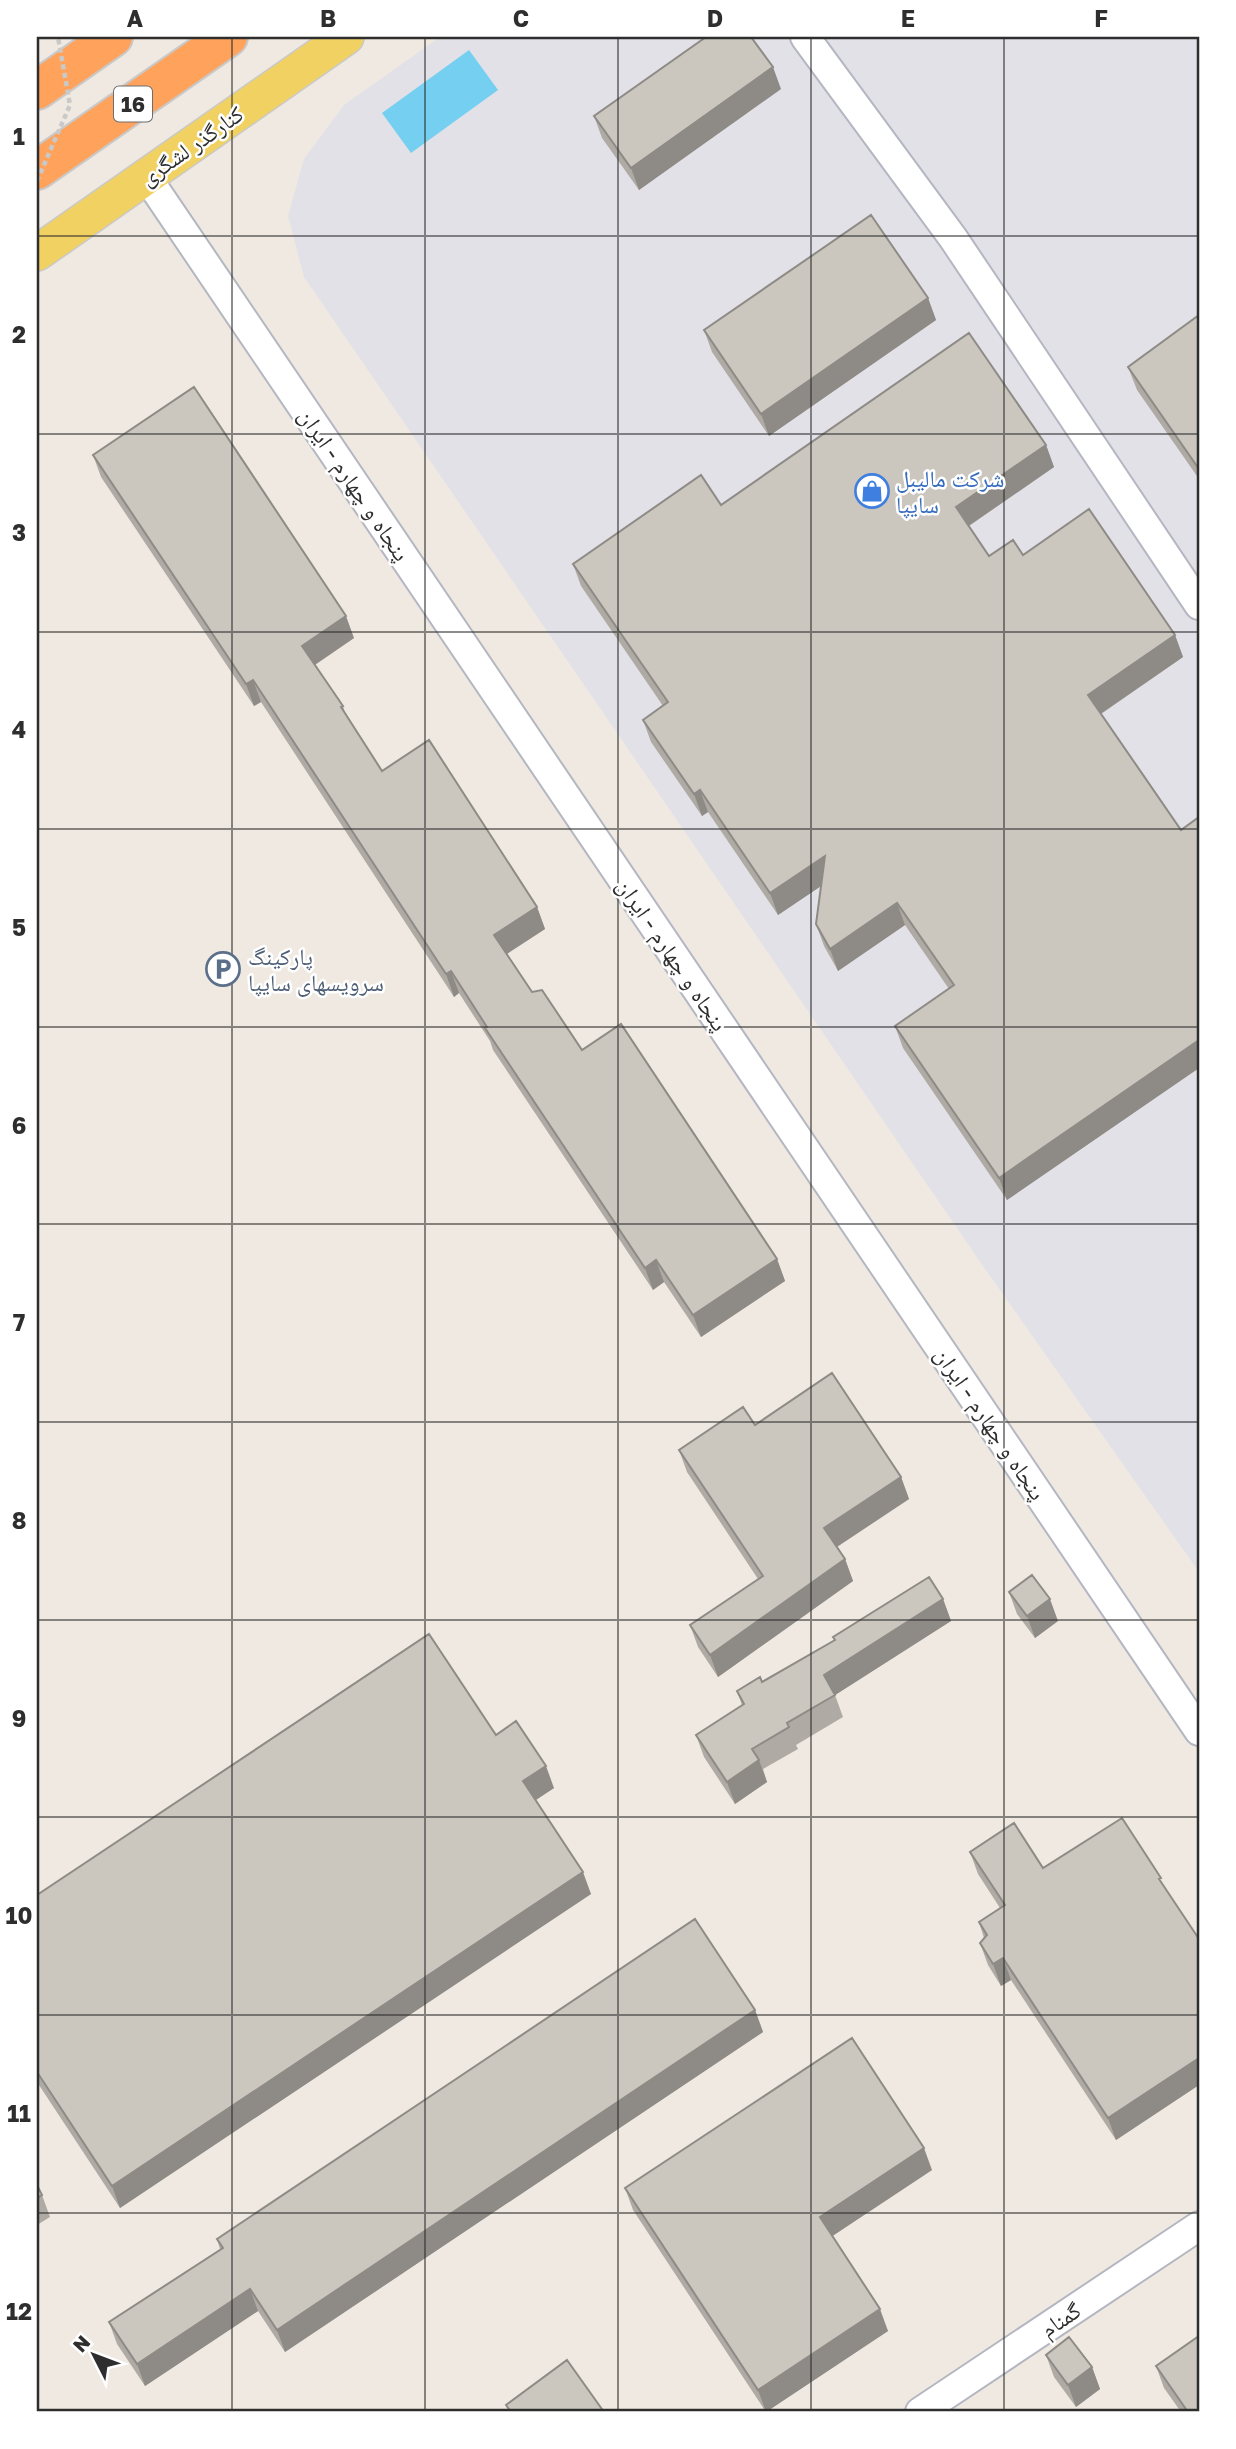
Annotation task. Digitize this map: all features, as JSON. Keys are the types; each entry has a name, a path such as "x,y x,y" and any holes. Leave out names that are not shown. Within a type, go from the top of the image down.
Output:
{"highway":[{"path":"37,90 113,37"},
{"name":"16","path":"37,170 228,37"}],"main road":[{"name":"کنارگذر لشگری","path":"37,253 346,37"}],"lane":[{"path":"805,37 953,238 1199,605"},
{"name":"پنجاه و چهارم - ایران","path":"146,176 1199,1731"},
{"name":"گمنام","path":"920,2412 1199,2226"}],"path":[{"path":"37,181 70,105 58,37"}],"shaded area":[{"path":"440,37 1199,37 1199,1572 983,1266 304,277 288,216 304,159 344,105"}],"water":[{"path":"469,50 498,90 411,153 382,113"}],"building":[{"path":"706,37 751,37 773,67 631,168 594,116"},
{"path":"871,215 928,298 761,414 704,330"},
{"path":"1199,315 1199,469 1128,367"},
{"path":"969,333 1046,445 956,507 989,556 1013,540 1023,555 1089,509 1175,635 1088,695 1181,830 1199,817 1199,1040 999,1178 895,1026 954,985 897,903 830,949 816,924 825,856 770,893 700,790 694,794 643,720 668,702 573,564 701,475 721,505"},
{"path":"194,387 346,616 302,646 343,706 341,707 382,771 429,740 537,907 494,935 532,992 542,990 582,1050 621,1024 777,1259 693,1315 656,1260 645,1268 485,1028 487,1027 451,971 446,974 253,680 246,684 93,455"},
{"path":"832,1373 901,1477 824,1528 845,1559 710,1655 690,1625 763,1576 679,1450 743,1407 755,1425"},
{"path":"1032,1575 1050,1599 1027,1616 1009,1592"},
{"path":"929,1577 943,1599 824,1675 835,1695 787,1723 789,1727 752,1749 759,1760 727,1782 696,1735 744,1704 737,1691 760,1677 762,1682 835,1640 833,1637"},
{"path":"429,1634 496,1735 516,1721 546,1766 523,1781 583,1872 112,2186 37,2072 37,1895"},
{"path":"1122,1818 1199,1939 1199,2058 1108,2118 1003,1958 993,1964 980,1943 987,1935 979,1922 1005,1905 970,1852 1014,1823 1043,1868"},
{"path":"695,1919 755,2010 277,2330 250,2289 137,2364 109,2322 223,2248 217,2239"},
{"path":"852,2038 924,2148 820,2217 880,2309 758,2390 625,2188"},
{"path":"37,2185 42,2195 37,2198"},
{"path":"1199,2336 1199,2412 1188,2412 1156,2366"},
{"path":"1069,2337 1092,2367 1068,2385 1046,2355"},
{"path":"567,2360 604,2412 511,2412 506,2405"}],"place":[{"name":"شرکت مالیبل سایپا","path":"872,491"},
{"name":"پارکینگ سرویسهای سایپا","path":"223,969"}]}
